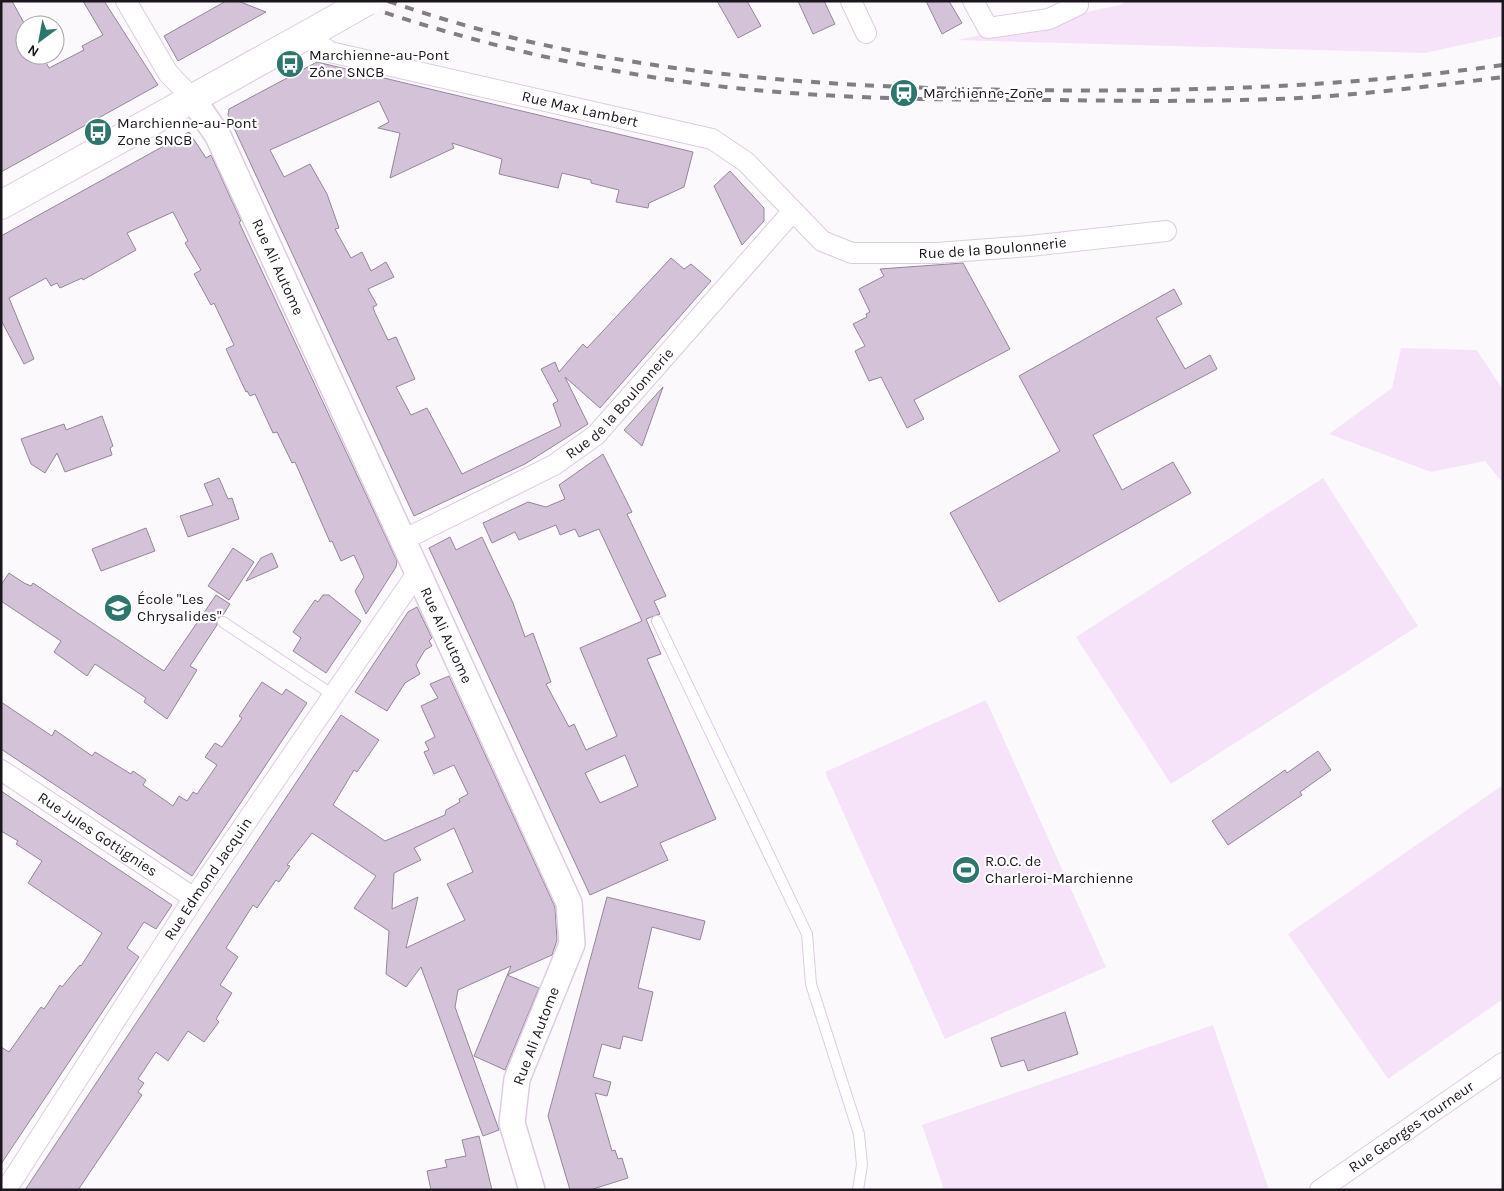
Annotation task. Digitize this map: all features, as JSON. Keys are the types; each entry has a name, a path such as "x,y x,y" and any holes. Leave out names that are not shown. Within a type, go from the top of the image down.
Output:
{"main road":[{"path":"1,205 367,1"}],"street":[{"path":"126,1 168,72 192,98"},
{"path":"851,1 866,33"},
{"path":"973,1 988,28 1049,18 1081,2"},
{"name":"Rue Max Lambert","path":"315,30 330,52 712,139 746,162 822,241"},
{"name":"Rue Ali Autome","path":"192,98 218,136 569,903 572,944 517,1079 512,1123 532,1190"},
{"name":"Rue de la Boulonnerie","path":"403,540 554,465 596,436 793,211"},
{"name":"Rue de la Boulonnerie","path":"822,241 852,254 937,253 1030,246 1166,231"},
{"name":"Rue Edmond Jacquin","path":"6,1190 194,898 418,572"},
{"name":"Rue Jules Gottignies","path":"1,770 194,898"},
{"name":"Rue Georges Tourneur","path":"1320,1190 1503,1062"}],"lane":[{"path":"658,621 807,934 811,984 859,1134 862,1165 858,1190"},
{"path":"222,622 333,695"}],"shaded area":[{"path":"1125,1 1503,1 1503,36 1425,53 957,40 1120,5"},
{"path":"1401,348 1477,350 1503,390 1503,483 1485,461 1431,472 1329,434 1392,388"},
{"path":"1323,478 1418,626 1171,784 1076,637"},
{"name":"R.O.C. de Charleroi-Marchienne","path":"986,700 1106,967 945,1039 825,772"},
{"path":"1503,785 1503,999 1388,1079 1288,934"},
{"path":"1213,1025 1269,1190 944,1190 922,1125"}],"building":[{"path":"1,1 12,1 20,15 15,15 15,65 47,65 49,68 55,65 65,65 65,60 84,50 82,46 103,35 83,1 104,1 158,85 1,172"},
{"path":"226,1 238,1 266,12 178,61 164,36"},
{"path":"717,1 747,1 761,26 738,38"},
{"path":"798,1 824,1 835,24 813,34"},
{"path":"926,1 949,1 962,23 942,34"},
{"path":"317,62 693,152 684,187 649,203 648,208 616,202 619,190 591,183 591,180 562,173 558,188 499,174 502,159 452,143 454,148 390,178 400,133 378,128 389,122 379,101 270,150 284,177 310,164 327,194 339,228 335,229 351,258 362,252 371,271 386,262 394,277 368,289 377,305 373,307 388,340 396,337 415,379 396,387 411,415 427,408 462,474 561,426 553,404 558,401 541,369 555,362 559,372 583,344 587,348 671,258 684,269 691,264 711,281 600,408 565,377 588,424 525,464 414,516 228,115 229,109"},
{"path":"189,132 206,158 211,155 241,221 239,222 397,561 396,567 366,614 355,591 364,577 354,555 341,561 332,541 330,542 295,462 292,463 277,432 273,433 255,394 250,396 246,392 226,349 234,345 214,303 211,305 194,274 201,270 185,243 188,241 173,212 127,233 136,250 83,280 82,278 60,288 57,283 51,286 46,278 9,298 34,359 24,364 1,320 1,236"},
{"path":"730,171 764,208 764,221 742,245 714,186"},
{"path":"963,263 1010,349 914,400 924,419 907,428 881,377 869,381 855,351 865,346 853,324 867,317 866,314 870,312 859,289 884,276 880,269"},
{"path":"1174,289 1182,304 1156,318 1185,369 1210,355 1217,369 1093,435 1122,490 1173,462 1191,493 999,602 950,513 1060,451 1019,376"},
{"path":"663,387 642,446 624,430"},
{"path":"102,416 113,446 110,448 112,455 65,472 57,453 45,473 31,464 21,439 64,424 66,430"},
{"path":"603,454 632,512 627,514 666,596 654,601 660,614 646,619 661,654 647,659 716,819 660,843 668,860 590,895 429,548 450,537 456,550 482,537 513,603 525,637 533,633 551,682 546,684 569,727 574,724 586,750 617,736 580,648 642,621 599,529 579,537 575,529 560,535 556,525 519,540 515,532 492,543 483,523 528,502 546,507 565,499 559,485","holes":["625,755 638,786 600,803 585,773"]},
{"path":"219,478 228,499 232,498 239,519 188,537 180,516 213,505 204,484"},
{"path":"146,528 155,551 101,571 92,549"},
{"path":"233,548 254,562 229,600 208,586"},
{"path":"272,553 278,567 246,581 261,558"},
{"path":"9,573 31,586 33,583 164,671 216,595 230,604 223,615 218,618 217,625 190,666 197,670 167,719 144,702 146,698 95,664 87,676 54,652 61,641 1,601 1,585"},
{"path":"323,595 329,595 361,621 326,673 293,651 301,638 293,632 315,600 318,602"},
{"path":"417,607 432,638 429,641 432,646 425,650 416,665 420,674 405,683 387,711 355,692 408,612"},
{"path":"449,676 555,907 557,940 552,955 507,975 511,966 458,990 455,1007 499,1130 483,1136 421,967 406,987 386,974 389,931 354,908 376,876 312,833 287,865 290,866 279,882 276,880 257,908 253,905 226,948 238,957 220,985 232,993 216,1019 219,1022 204,1042 188,1031 168,1061 156,1052 138,1079 144,1083 138,1092 142,1095 78,1190 25,1190 341,715 379,740 357,772 354,770 333,805 385,841 445,815 446,810 460,802 459,799 468,794 454,765 434,774 424,752 429,750 425,742 435,737 421,706 438,698 430,684","holes":["454,828 473,872 447,884 465,920 406,948 418,897 392,909 394,873 421,860 414,848"]},
{"path":"262,682 282,695 286,689 307,703 192,876 1,749 1,702 52,736 55,730 92,756 95,752 131,774 133,771 146,780 143,785 173,806 179,796 187,801 193,792 197,794 217,765 205,757 215,743 222,747 242,718 239,716"},
{"path":"1318,751 1331,770 1300,792 1302,795 1228,845 1212,821 1285,770 1287,773"},
{"path":"1,791 172,905 156,929 144,922 127,948 139,957 1,1164 1,1047 9,1052 41,1007 44,1009 60,985 62,987 81,966 102,933 28,883 42,861 16,844 18,841 1,831"},
{"path":"607,897 705,921 700,940 652,927 638,988 653,992 642,1041 623,1036 620,1049 602,1044 593,1077 611,1082 607,1096 595,1093 612,1151 615,1150 618,1159 622,1158 628,1178 590,1190 570,1190 548,1116"},
{"path":"507,975 539,988 505,1070 474,1056"},
{"path":"1065,1012 1078,1054 1028,1071 1024,1060 1001,1067 991,1038"},
{"path":"479,1136 492,1190 431,1190 427,1171 447,1167 445,1160 466,1156 462,1140"}],"railway":[{"path":"351,1 483,42 573,63 709,85 838,96 968,100 1238,100 1350,94 1503,77"},
{"path":"388,1 464,25 620,60 699,71 858,85 1018,90 1200,89 1321,84 1442,73 1503,65"}],"place":[{"name":"Marchienne-au-Pont Zône SNCB","path":"290,64"},
{"name":"Marchienne-Zone","path":"904,93"},
{"name":"Marchienne-au-Pont Zone SNCB","path":"98,132"},
{"name":"École \"Les Chrysalides\"","path":"118,608"},
{"name":"R.O.C. de Charleroi-Marchienne","path":"966,870"}]}
